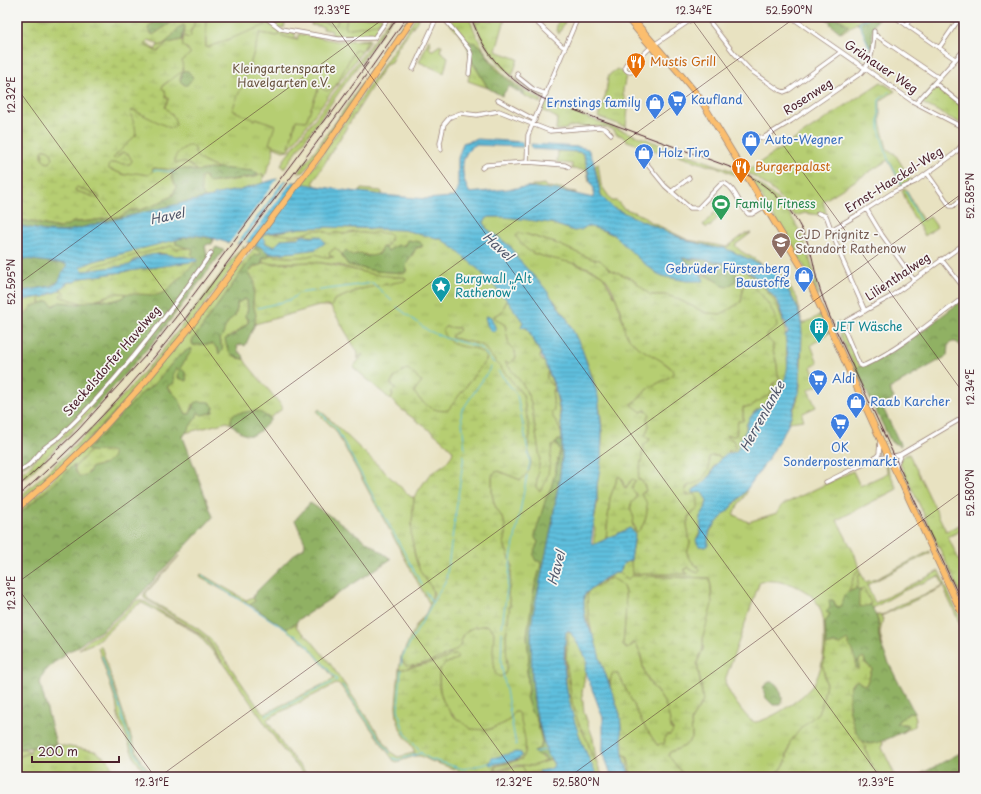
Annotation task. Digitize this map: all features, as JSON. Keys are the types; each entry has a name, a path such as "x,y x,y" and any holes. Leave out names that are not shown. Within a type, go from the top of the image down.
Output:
{"main road":[{"path":"17,510 81,450 140,388 184,335 305,175 414,17"},
{"path":"626,17 690,86 706,109 804,271 888,457 964,618"},
{"path":"631,17 653,46"}],"street":[{"path":"264,17 281,29 339,39 374,38 389,17"},
{"path":"413,69 437,17"},
{"path":"443,17 469,49 471,54 468,74"},
{"path":"531,17 562,46 565,47"},
{"path":"527,162 527,139 578,17"},
{"path":"634,64 653,46 695,17"},
{"path":"706,17 734,53 750,70 784,92 789,90 841,52"},
{"name":"Grünauer Weg","path":"790,17 916,103 964,128"},
{"path":"895,17 955,60"},
{"path":"906,25 912,17"},
{"path":"939,48 958,18 964,22"},
{"path":"865,68 874,49 874,32 939,78"},
{"path":"916,103 964,50"},
{"name":"Rosenweg","path":"760,137 763,138 857,77 865,68"},
{"path":"517,73 518,77 533,89 546,94"},
{"path":"935,83 964,106"},
{"path":"498,100 545,130 554,131 600,127 606,129 611,134"},
{"path":"441,150 440,143 444,124 450,117 458,114 477,115 499,111 534,122"},
{"name":"Ernst-Haeckel-Weg","path":"831,230 867,210 895,191 915,182 954,154 964,143"},
{"path":"639,154 664,186 690,208 698,208 721,184 724,183 727,184 734,192 748,214 752,214 765,206"},
{"path":"482,168 486,165 527,162 565,165 569,167"},
{"path":"927,173 950,206 953,206 964,197"},
{"path":"671,192 689,178"},
{"path":"867,210 886,241 914,280"},
{"path":"818,213 826,216 840,254 865,311"},
{"name":"Lilienthalweg","path":"964,244 890,297 846,321 844,324 844,329 860,365 865,365 881,358 916,334 964,296"},
{"name":"Steckelsdorfer Havelweg","path":"17,471 26,468 113,379 160,321 211,253"},
{"path":"941,260 964,288"},
{"path":"826,482 873,460 895,457 963,418"},
{"path":"873,460 879,454 880,439"},
{"path":"896,472 896,465 901,454"}],"green space":[{"path":"17,17 100,17 104,20 112,21 110,17 158,17 148,28 149,32 153,35 180,17 198,17 194,20 194,26 190,31 191,36 189,38 184,36 185,26 183,25 163,44 159,46 157,43 148,40 146,44 146,46 158,52 165,44 182,40 183,46 190,52 190,54 182,61 183,71 163,85 162,88 165,91 166,98 169,98 165,107 174,117 176,125 172,128 168,127 135,111 131,111 130,113 135,126 136,135 113,158 115,159 123,152 129,155 132,161 130,164 111,163 108,166 109,169 125,175 136,173 148,175 153,171 152,168 175,170 171,173 176,187 172,196 152,206 139,210 130,210 122,216 74,222 60,228 17,219","holes":["47,149 53,157 49,163 45,162 42,157 42,151","77,187 99,196 100,199 76,191 75,189"]},
{"path":"158,17 180,17 153,35 149,32 148,28"},
{"path":"198,17 206,17 206,48 265,24 256,17 271,17 276,20 278,17 286,17 284,28 281,27 279,30 295,33 295,37 298,40 279,35 277,36 260,33 248,71 256,118 275,125 287,150 296,119 306,121 319,87 335,87 355,48 368,40 359,40 369,39 370,41 288,150 283,151 273,147 273,157 264,177 263,174 258,175 258,173 217,168 199,160 195,155 195,151 187,146 180,151 177,163 184,162 197,171 153,168 153,171 148,176 131,174 125,175 109,169 108,166 111,163 132,161 129,156 123,152 115,159 113,158 136,135 130,112 165,107 166,97 162,89 163,85 169,81 182,61 190,54 188,49 182,46 184,36 186,37 191,32 194,20","holes":["183,71 189,73 193,77 185,85 181,82 180,78"]},
{"path":"206,17 256,17 266,25 206,48"},
{"path":"291,17 307,17 336,26 339,17 347,17 346,28 375,24 386,17 374,34 331,36 332,31 323,29 324,27 311,25 312,20"},
{"path":"307,17 339,17 336,26"},
{"path":"347,17 386,17 375,24 345,29"},
{"path":"391,17 393,17 284,169 281,165 283,161"},
{"path":"408,17 410,17 338,124 304,172 298,173 335,123"},
{"path":"416,17 420,17 398,47 391,62 386,64 313,182 316,186 302,184"},
{"path":"444,17 469,17 481,44 496,66 516,84 542,100 540,103 525,96 524,93 495,68 481,47 475,43 466,42"},
{"path":"473,17 476,17 477,22 480,23 482,17 491,22 493,17 505,19 496,51 518,59 512,76 491,54"},
{"path":"560,17 567,17 559,34 557,26"},
{"path":"824,17 837,19 848,26 842,30 841,33"},
{"path":"834,17 866,17 841,33 842,30 848,26 848,24"},
{"path":"866,17 880,17 875,24 872,35 873,47 870,47 860,26 857,23"},
{"path":"185,25 182,40 165,44 173,33"},
{"name":"Kleingartensparte Havelgarten e.V.","path":"260,33 277,36 279,35 297,40 299,34 337,41 368,40 362,51 355,49 335,87 327,91 319,87 306,121 296,120 288,150 269,144 275,125 256,118 255,120 232,110 248,71"},
{"path":"429,40 431,44 429,47 431,50 442,45 440,51 448,57 444,73 419,62"},
{"path":"147,42 154,49 156,49 158,44 159,46 168,42 158,52 146,46"},
{"path":"466,42 475,43 481,47 495,68 524,93 525,96 509,86 502,96 488,88 472,61"},
{"path":"472,61 488,88 468,81"},
{"path":"617,69 626,75 623,94 628,109 626,127 598,117 606,93 608,77"},
{"path":"183,71 188,71 193,78 187,85 180,81"},
{"path":"512,76 542,95 543,97 531,90"},
{"path":"881,82 895,91 880,101 880,122 887,149 895,154 912,182 902,186 888,160 823,201 827,216 805,213 795,216 775,192 754,176 747,173 741,161 750,169"},
{"path":"934,85 964,107 964,125 920,102"},
{"path":"545,102 741,174 745,180 715,166 706,165 671,152 671,154 662,151 660,152 627,141 610,128 580,126 556,130 557,118 542,110"},
{"path":"191,145 195,149 199,159 217,168 197,171 186,163 175,163 175,157 177,154 184,148"},
{"path":"45,149 49,151 53,157 49,163 45,162 42,157 42,151"},
{"path":"558,151 579,152 583,154 589,174 589,181 587,170 572,169 572,164 557,163"},
{"path":"598,163 601,185 612,201 617,201 623,208 644,216 647,220 688,240 727,247 745,234 751,233 735,245 741,251 762,265 724,248 717,248 688,241 613,208 601,196 595,166"},
{"path":"178,168 194,171 217,168 254,171 258,175 208,183 206,177 201,191 205,198 71,231 44,231 17,225 17,219 60,228 74,222 122,216 130,210 139,210 152,206 173,195 176,187 171,172"},
{"path":"263,174 263,183 238,191 205,198 201,191 201,178 205,176 209,183 257,177 258,175"},
{"path":"750,178 780,202 798,228 810,259 818,296 807,271"},
{"path":"544,184 546,187 561,188 577,193 527,187"},
{"path":"77,187 99,196 100,199 76,191 75,189"},
{"path":"905,188 923,221 930,217 937,227 925,236 910,211 902,190"},
{"path":"361,189 381,191 382,195 359,192"},
{"path":"721,205 725,208 710,227 709,226 707,228 703,225"},
{"path":"489,217 512,217 539,221 551,223 574,231 587,226 596,228 614,235 644,263 658,274 666,277 687,281 703,277 700,273 718,282 736,281 735,266 742,269 757,280 776,301 785,327 788,372 781,388 773,398 754,412 746,425 746,430 740,440 739,448 736,452 728,453 728,451 735,446 734,441 726,436 732,436 737,432 736,426 738,421 743,420 743,407 749,407 771,392 772,387 780,378 773,351 773,344 767,338 767,335 772,331 743,288 741,302 721,314 706,313 666,295 650,295 632,279 609,269 600,260 592,259 555,243 518,233 532,253 569,262 592,270 603,276 617,301 626,332 673,370 670,377 647,389 640,398 632,403 641,412 646,410 651,414 647,418 649,426 645,436 650,440 644,445 638,480 641,480 644,484 646,491 643,492 643,496 647,505 647,513 642,526 637,532 635,531 635,527 632,522 631,504 637,496 632,490 633,483 630,481 627,487 624,487 623,479 618,477 610,498 606,539 593,546 595,528 593,527 598,499 602,441 601,419 594,382 580,346 567,319 557,304 517,258 511,247 486,228 484,222"},
{"path":"329,227 404,230 441,239 479,270 507,300 502,312 494,316 505,325 509,345 515,351 516,358 510,363 507,363 524,386 531,402 540,458 536,487 553,444 556,443 560,450 552,487 548,494 536,539 538,542 536,548 541,565 534,590 527,635 529,660 527,670 529,691 527,693 538,721 541,736 540,748 534,751 547,761 532,766 516,765 495,771 495,767 522,759 525,742 521,730 513,714 510,719 500,726 477,730 471,729 463,724 448,709 443,701 441,693 439,670 445,664 458,658 456,655 435,662 399,670 401,657 404,664 435,659 450,654 460,646 466,632 472,628 487,625 494,632 494,637 508,662 506,655 506,637 510,603 508,595 512,565 504,544 506,534 504,521 495,506 492,495 492,476 498,471 521,480 531,463 528,449 530,434 523,395 483,346 452,338 451,336 458,332 459,328 445,327 453,344 476,349 487,357 486,360 448,411 433,409 420,400 414,392 421,383 405,370 394,378 391,383 395,388 391,400 353,367 363,355 362,354 358,359 358,353 331,307 334,300 361,289 406,278 374,275 338,265 315,262 262,263 264,257 266,258 270,255 292,257 320,254 330,257 329,253 335,248 342,254 348,265 375,271 404,273 406,272 406,262 412,256 416,248 422,247 405,244 401,246 397,245 388,251 385,248 391,239 373,233 354,232 331,234 318,230 305,234 281,236 274,233 301,228"},
{"path":"314,230 322,230 331,234 354,232 371,234 377,232 389,234 391,237 386,247 382,247 378,254 373,256 361,253 352,255 346,250 342,254 335,248 329,253 330,257 315,254 305,257 293,257 270,255 268,252 279,254 316,249 314,237 304,235 299,238 289,238 272,246 265,243 265,239 262,237 265,234 299,235"},
{"path":"518,233 555,243 592,259 600,260 609,269 632,279 650,295 666,295 706,313 721,314 741,302 744,286 747,284 751,284 755,288 771,309 777,327 767,335 767,338 773,344 773,351 780,379 773,385 771,394 751,407 743,407 743,421 738,421 736,435 726,436 734,441 735,449 728,451 728,453 722,458 719,456 709,457 709,469 701,481 687,486 685,491 687,495 695,494 698,499 698,509 689,515 687,525 690,543 687,553 688,557 700,570 698,573 687,567 685,572 688,574 632,574 631,560 635,535 630,528 606,539 610,498 618,477 622,478 625,488 632,479 636,481 633,483 632,489 636,494 636,498 631,504 630,509 634,517 632,522 635,532 640,529 644,523 647,514 647,506 641,494 646,491 642,481 638,480 644,445 650,440 645,436 649,426 647,418 650,414 646,410 641,412 631,404 640,398 647,389 670,377 673,370 641,349 629,339 625,332 622,315 615,296 610,285 603,276 596,271 579,265 530,252 519,241 516,236"},
{"path":"194,235 213,239 212,244 205,246 207,255 210,257 216,247 224,250 155,340 94,409 88,405 43,451 24,466 17,469 17,319 26,314 32,306 49,301 53,306 60,302 78,304 94,299 112,301 123,298 126,293 155,295 165,292 197,261 191,255 191,248 176,244 176,239"},
{"path":"176,239 176,244 187,248 94,266 88,271 84,271 80,267 94,261"},
{"path":"407,240 420,242 423,246 416,248 407,262 406,272 404,273 375,271 348,265 342,256 343,252 346,250 354,255 361,253 366,256 379,254 382,247 388,251 397,245 405,245"},
{"path":"256,245 265,249 270,255 266,258 263,257 261,265 255,266 250,270 250,275 255,282 253,304 256,314 255,324 245,346 242,344 237,346 238,351 243,355 244,359 236,357 230,353 225,339 234,335 248,323 249,319 245,317 248,308 247,300 245,299 237,303 235,316 228,322 223,335 219,339 222,350 219,354 218,349 212,344 193,345 192,341 253,256 261,254 254,248"},
{"path":"171,246 176,249 191,248 193,250 191,255 196,258 172,256 161,253 134,260 130,265 88,271 94,266"},
{"path":"244,246 245,251 173,346 137,388 99,429 59,468 17,504 17,499 92,428 145,371 180,328 232,259"},
{"path":"254,248 260,252 261,255 253,256 192,343 193,345 205,343 212,344 215,346 219,354 221,344 219,339 224,333 223,330 237,308 237,303 245,299 247,300 248,323 230,337 238,358 244,359 282,406 282,409 270,418 258,413 250,412 231,419 231,424 227,422 185,433 197,416 198,412 200,414 213,412 214,407 193,404 190,414 186,414 171,390 167,388 167,386 171,385 174,380 173,375 177,368 179,370 178,376 186,381 180,368 192,349 191,348 177,358 155,383 142,393 88,450 90,451 75,467 73,465 17,516 17,512 51,482 189,331"},
{"path":"17,258 66,264 67,266 60,280 52,286 17,292"},
{"path":"681,258 702,259 735,266 736,281 727,287 720,285 716,280 689,265"},
{"path":"197,261 165,292 157,295 117,293 82,303 61,297 60,295 65,295 65,292 60,290 69,282 74,282 82,278"},
{"path":"315,262 372,274 402,277 406,279 404,281 361,289 334,300 331,307 319,306 255,324 256,314 253,304 255,282 249,273 253,267 261,265 262,263"},
{"path":"742,269 755,276 768,289 782,312 783,319 780,311 767,290"},
{"path":"777,269 797,298 802,324 821,315 829,333 811,345 818,363 811,367 819,385 808,390 816,407 803,413 802,416 804,420 789,422 800,390 802,338 799,315 790,294 774,271"},
{"path":"60,290 66,293 66,295 61,297 82,303 74,304 65,302 53,306 48,301 40,304 40,297 44,297"},
{"path":"114,293 126,293 123,298 112,301 94,299 103,298"},
{"path":"40,297 40,304 32,306 26,314 17,319 17,301"},
{"path":"964,299 964,351 957,343 951,343 948,345 947,356 889,389 894,398 882,406 901,446 891,442 856,370 860,366 869,364 897,349"},
{"path":"507,300 523,322 521,327 527,328 541,354 540,357 542,361 544,361 548,371 547,379 554,388 552,390 554,410 551,412 560,429 562,440 558,440 552,446 547,477 545,483 539,491 536,487 540,458 531,402 524,386 505,362 510,363 516,358 515,351 509,345 505,325 494,316 502,312"},
{"path":"839,322 860,366 856,370 835,324"},
{"path":"445,327 460,329 451,336 452,338 483,346 523,395 530,434 528,449 531,463 529,471 521,480 498,471 492,476 492,495 495,506 504,521 506,534 504,544 512,565 508,595 510,603 506,637 507,667 505,674 500,677 495,673 493,652 494,632 487,625 472,628 466,632 460,646 450,653 433,661 408,666 404,664 401,657 416,626 426,613 434,594 433,590 420,571 416,560 411,535 414,497 429,475 446,463 453,451 439,437 398,407 391,400 393,395 391,392 395,388 392,384 390,384 396,377 408,369 422,382 414,392 420,400 433,409 443,411 448,410 487,358 475,349 459,346 451,342 444,335 443,329"},
{"path":"191,348 192,350 180,368 185,372 187,381 178,378 179,370 177,368 173,375 174,383 167,388 177,397 186,414 190,414 194,404 197,402 209,402 214,407 213,412 202,415 198,412 197,416 183,437 213,517 136,599 101,631 90,637 76,648 66,652 63,657 53,663 43,674 40,683 56,744 17,749 17,516 73,465 75,471 88,474 92,467 106,464 106,451 95,452 87,450 142,393 155,383 177,358"},
{"path":"548,371 553,386 550,384 547,378"},
{"path":"553,386 562,432 553,420 551,414"},
{"path":"90,406 94,409 25,479 20,472 26,470 44,450 59,439"},
{"path":"319,409 411,497 414,497 412,542 419,568 432,588 430,605 336,431 317,412"},
{"path":"258,411 271,419 257,433 253,435 246,435 231,424 231,420 234,414"},
{"path":"560,439 562,440 562,458 559,483 531,629 532,678 535,708 546,750 551,760 547,761 543,756 536,755 534,751 540,748 542,742 537,721 531,712 526,697 529,691 527,670 529,660 527,635 534,590 541,565 540,561 536,561 534,556 538,542 535,535 556,469 560,450 556,443"},
{"path":"90,451 109,451 112,452 113,456 106,464 92,467 87,474 80,477 75,471 75,467"},
{"path":"909,454 946,531 964,523 964,529 948,537 964,570 964,601 899,461 905,455"},
{"path":"718,456 722,458 715,465 705,482 694,489 702,492 707,501 705,509 700,517 701,532 697,537 698,545 705,547 708,543 708,536 711,529 746,490 747,492 733,514 748,522 777,513 782,505 853,471 860,486 888,473 882,459 884,460 897,489 837,520 855,555 859,569 856,572 852,586 843,599 842,606 838,607 834,601 829,601 831,606 827,612 830,614 825,622 826,646 823,666 826,684 822,704 818,713 802,727 787,754 786,762 781,770 769,777 685,777 668,756 670,752 685,746 692,738 691,721 701,705 702,691 697,663 703,649 703,637 712,596 710,578 656,576 628,579 619,573 624,563 631,560 633,574 686,574 686,568 689,568 690,570 699,568 688,557 687,553 690,543 687,525 689,515 695,511 685,491 709,457","holes":["760,581 778,581 796,586 804,590 817,603 823,619 824,650 818,674 810,689 788,707 771,717 755,722 752,721 739,707 731,695 725,680"]},
{"path":"310,503 391,559 286,629 250,605 255,601 253,597 255,593 293,555 304,548 305,543 295,520"},
{"path":"930,551 930,553 867,585 875,603 939,571 945,585 942,587 943,585 939,576 903,591 873,608 862,589 860,591 859,589 854,590 858,585 859,574 861,573 865,582 876,579"},
{"path":"180,555 146,593 146,596 148,599 197,628 210,638 261,711 266,713 334,678 309,647 286,629 296,623 297,628 310,639 329,662 392,753 398,757 414,753 415,756 397,762 394,761 340,685 336,684 267,720 284,747 309,777 306,777 283,750 207,639 144,598 146,591"},
{"path":"859,569 861,573 858,577 858,585 854,590 849,590 856,572"},
{"path":"615,573 619,573 628,579 631,576 710,578 712,604 703,637 703,649 697,663 703,701 691,721 692,738 685,746 670,752 668,755 685,777 631,777 628,758 626,755 623,755 620,714 610,686 613,673 618,674 620,677 643,724 657,745 661,743 663,745 665,741 664,739 668,734 669,736 673,729 671,729 664,702 646,677 638,647 635,643 628,649 623,645 626,605 622,585 611,578 598,586 593,587"},
{"path":"201,574 246,600 253,597 255,601 250,605 201,578"},
{"path":"611,578 620,582 624,590 626,614 623,645 626,649 635,643 640,654 646,677 666,706 671,729 673,729 673,731 664,739 665,741 663,745 661,743 657,745 643,724 618,674 610,680 610,686 598,652 591,628 587,604 587,592"},
{"path":"941,587 881,616 881,618 883,618 880,633 883,647 879,636 879,623 876,615 885,614 899,605"},
{"path":"946,587 964,626 964,633 944,589"},
{"path":"857,588 869,606 870,605 873,608 878,620 879,638 882,648 890,667 914,712 909,713 898,721 897,724 909,725 904,731 879,742 872,743 866,743 861,740 857,734 849,708 849,692 851,685 857,680 866,685 872,669 865,662 864,658 859,660 859,668 857,670 856,661 846,650 836,645 826,646 825,622 830,614 826,612 830,608 829,600 833,600 836,606 840,607 846,594"},
{"path":"864,588 871,603 870,605 860,607 859,593"},
{"path":"587,592 588,618 592,634 586,619 584,607"},
{"path":"137,600 146,602 202,636 223,664 201,638 193,631 142,603 137,605 94,643 79,649 90,639 102,633"},
{"path":"569,630 566,659 572,702 578,722 588,742 592,757 596,761 603,777 598,777 595,773 577,730 570,706 566,681 565,657 566,632"},
{"path":"569,630 587,662 582,693 584,712 593,738 596,761 592,757 588,742 578,722 572,702 566,659"},
{"path":"847,640 856,661 856,668 859,668 859,660 863,657 865,663 872,669 866,685 857,680 851,685 849,693 849,709 855,731 863,742 872,767 878,773 879,777 769,777 781,770 786,762 790,742 802,727 818,713 822,704 826,684 823,666 826,646 835,644 841,645"},
{"path":"100,645 133,743 141,761 156,777 150,777 135,760 118,716 116,702 98,648"},
{"path":"456,654 458,658 445,664 439,670 439,688 443,701 452,715 471,729 488,730 505,723 510,719 514,712 517,712 519,714 525,743 522,759 495,766 495,771 491,772 489,770 467,775 459,774 458,770 421,756 415,756 413,748 401,731 397,718 396,706 399,670 428,664","holes":["521,753 522,756 489,763 491,760"]},
{"path":"769,682 773,682 779,689 782,696 781,705 773,705 766,698 763,689"},
{"path":"914,712 916,719 914,726 902,733 908,727 906,724 897,724 898,721 909,713"},
{"path":"883,741 882,748 896,777 879,777 878,773 872,767 863,742"},
{"path":"58,745 95,751 108,760 117,777 17,777 18,757 30,753 31,748 36,746"},
{"path":"17,749 24,749 30,751 17,758"},
{"path":"964,751 964,777 915,777"},
{"path":"623,755 626,755 628,758 631,777 630,777"},
{"path":"551,760 554,765 551,769 526,774 522,765 532,766"},
{"path":"523,766 526,773 539,771 541,777 477,777 515,767"}],"water":[{"path":"477,139 522,142 523,147 475,145 470,149 464,160 463,174 470,193 527,187 558,190 593,198 594,189 590,181 583,154 579,152 532,149 531,144 579,147 588,149 593,160 601,196 613,208 688,241 717,248 724,248 774,271 787,288 798,309 802,334 799,392 787,427 770,456 745,492 710,530 708,545 705,547 699,546 696,540 701,532 700,517 705,509 707,501 702,492 693,493 693,490 710,476 721,458 727,454 736,452 740,440 746,431 749,419 779,390 786,376 788,361 785,336 788,333 785,321 782,320 782,311 777,300 754,276 738,267 720,262 682,258 701,274 704,281 687,281 658,274 641,261 614,235 606,231 587,226 581,230 574,231 551,223 505,217 489,217 484,222 486,228 511,247 517,258 544,287 567,319 582,349 598,396 602,432 601,461 591,543 593,545 630,528 635,534 631,560 624,563 619,573 615,573 607,577 584,596 586,622 594,637 601,662 620,714 623,755 630,777 612,777 603,752 603,718 585,670 587,662 569,630 566,632 564,659 567,693 579,736 598,777 559,777 556,775 541,777 539,771 551,769 554,765 544,743 535,708 532,678 531,629 559,483 562,458 560,411 555,387 541,354 527,328 521,327 523,322 507,300 479,270 455,249 441,239 404,230 329,227 301,228 263,234 262,237 265,239 265,243 275,246 282,239 299,238 303,236 320,236 325,243 316,249 271,254 259,246 247,242 236,244 194,235 94,261 80,267 84,271 130,265 144,256 160,254 194,258 197,259 197,261 82,278 74,282 68,282 58,291 45,297 17,301 17,292 56,284 67,266 66,264 17,258 17,225 44,231 64,232 213,197 214,195 238,191 276,179 382,195 426,199 454,197 458,189 458,158 463,143"},
{"path":"486,316 491,317 496,329 495,332 491,331 487,325"},
{"path":"517,752 521,753 522,756 518,759 491,765 489,764 492,758"}],"pier":[{"path":"278,178 285,179 235,246 228,245"},
{"path":"288,179 293,180 244,245 238,246"}],"waterway":[{"path":"860,58 869,53 870,49 859,23 869,17"},
{"path":"889,92 879,100 879,129 888,159 902,185"},
{"path":"153,170 174,172"},
{"path":"906,191 920,221"},
{"path":"258,308 290,300 299,293 373,283 393,302"},
{"path":"397,307 427,330 445,338 479,347 494,363"},
{"path":"465,450 461,412 491,367"},
{"path":"498,371 517,395 529,456 530,463 528,471"},
{"path":"319,411 336,428 422,585"},
{"path":"426,592 432,603 446,580 464,455"},
{"path":"502,627 511,559 527,475"},
{"path":"202,576 304,641 337,680 265,716"},
{"path":"401,665 402,657 432,604"},
{"path":"502,632 501,663 516,745"},
{"path":"102,656 134,750 142,765 154,777"},
{"path":"401,670 398,709 401,722 405,733 421,753 430,759 463,769 489,763"},
{"path":"342,685 390,753"},
{"path":"534,752 546,750"},
{"path":"393,758 398,760 421,753"}],"railway":[{"path":"363,67 398,17"},
{"path":"17,497 92,426 144,370 210,286 371,69 407,17"},
{"path":"471,17 476,31 490,55 499,66 519,84 531,92 544,99 738,170 770,190 788,208 802,229 807,241 812,255 817,280 830,317 964,607"},
{"path":"329,117 368,63"},
{"path":"17,488 78,430 146,355 194,294 331,111"}],"place":[{"name":"Mustis Grill","path":"636,79"},
{"name":"Kaufland","path":"677,117"},
{"name":"Ernstings family","path":"655,120"},
{"name":"Auto-Wegner","path":"751,157"},
{"name":"Holz Tiro","path":"644,170"},
{"name":"Burgerpalast","path":"741,184"},
{"name":"Family Fitness","path":"721,221"},
{"name":"CJD Prignitz - Standort Rathenow","path":"781,259"},
{"name":"Gebrüder Fürstenberg Baustoffe","path":"804,293"},
{"name":"Burgwall „Alt Rathenow“","path":"441,303"},
{"name":"JET Wäsche","path":"819,344"},
{"name":"Aldi","path":"818,396"},
{"name":"Raab Karcher","path":"856,419"},
{"name":"OK Sonderpostenmarkt","path":"840,440"}],"water label":[{"name":"Havel","path":"167,216"},
{"name":"Havel","path":"498,246"},
{"name":"Herrenlanke","path":"762,416"},
{"name":"Havel","path":"556,568"}]}
